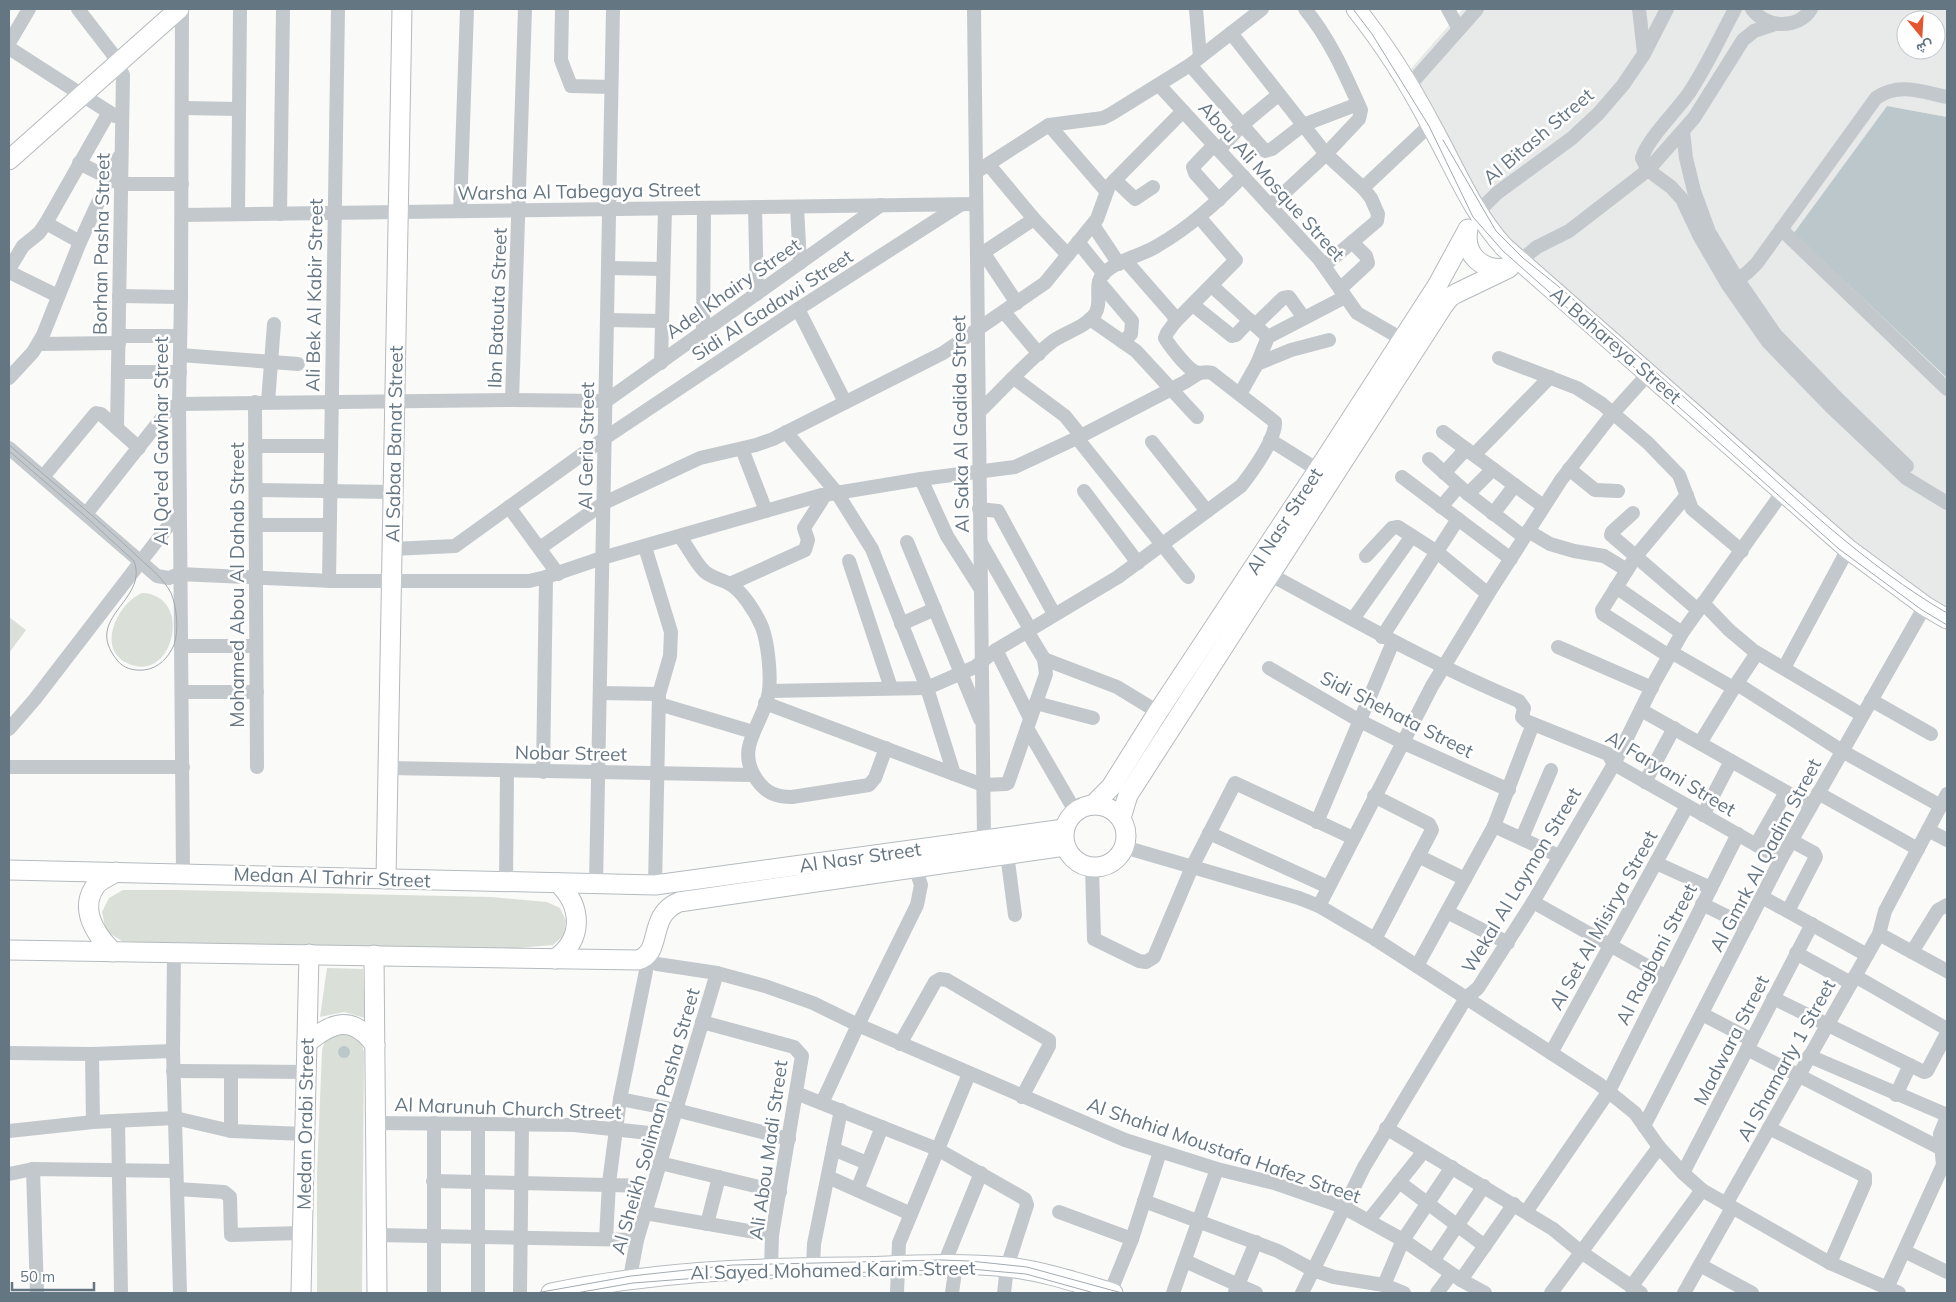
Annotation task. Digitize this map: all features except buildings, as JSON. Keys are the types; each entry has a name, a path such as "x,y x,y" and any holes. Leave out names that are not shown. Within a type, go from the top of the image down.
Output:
{"main road":[{"path":"9,160 118,62 181,9"},
{"name":"Al Sabaa Banat Street","path":"386,879 402,9"},
{"name":"Al Bahareya Street","path":"1356,9 1377,36 1431,124 1477,213 1493,235 1519,261 1848,549 1924,606 1947,619"},
{"name":"Al Nasr Street","path":"1093,805 1111,786 1318,470 1437,286 1467,231 1468,225 1477,213"},
{"path":"1467,231 1466,241 1469,250 1481,264 1490,268 1519,261"},
{"name":"Al Nasr Street","path":"1121,818 1123,806 1128,795 1443,306 1450,297 1519,261"},
{"path":"1448,266 1456,267 1463,271 1471,286"},
{"path":"1093,805 1109,808 1121,818 1126,832 1124,847 1120,856 1102,866 1092,867 1076,860 1065,837 1067,822 1075,811 1084,806 1093,805"},
{"name":"Al Nasr Street","path":"655,885 984,840 1065,837"},
{"name":"Al Nasr Street","path":"637,959 652,944 661,915 679,902 1007,854 1065,837"},
{"name":"Medan Al Tahrir Street","path":"9,870 655,885"},
{"path":"113,952 100,939 92,926 89,912 90,898 96,885 116,872"},
{"path":"555,959 570,945 575,934 576,919 574,905 569,894 558,883"},
{"path":"9,950 637,959"},
{"name":"Medan Orabi Street","path":"301,1293 309,954"},
{"path":"374,955 377,1293"},
{"path":"307,1042 321,1031 344,1024 354,1026 366,1033 375,1045"},
{"name":"Al Sayed Mohamed Karim Street","path":"551,1293 630,1278 723,1269 950,1264 1007,1268 1038,1273 1111,1293"}],"street":[{"path":"9,43 30,9"},
{"name":"Al Qa'ed Gawhar Street","path":"181,9 182,215 179,512 182,646 183,873"},
{"path":"238,214 240,9"},
{"path":"280,214 283,9"},
{"name":"Ali Bek Al Kabir Street","path":"329,581 338,9"},
{"path":"460,211 467,9"},
{"name":"Ibn Batouta Street","path":"512,400 525,9"},
{"path":"562,9 561,60 571,86 612,87"},
{"name":"Al Geria Street","path":"596,884 613,9"},
{"name":"Al Saka Al Gadida Street","path":"974,9 976,204 980,254 978,330 979,509 984,840"},
{"path":"1196,9 1195,61 1242,125 1263,149 1267,151 1303,125 1359,109"},
{"path":"976,172 1048,125 1102,118 1159,85 1195,61 1262,9"},
{"path":"1270,206 1326,154 1359,119 1359,109 1334,51 1321,29 1305,9"},
{"path":"1448,9 1459,29"},
{"path":"1408,87 1477,9"},
{"path":"1639,9 1644,54"},
{"name":"Al Bitash Street","path":"1477,213 1497,193 1572,138 1598,114 1624,85 1644,54 1666,9"},
{"path":"1735,9 1694,85 1646,146 1642,158 1648,170 1671,187 1682,199 1700,236 1733,282 1835,403 1906,478 1947,503"},
{"path":"1752,9 1763,20 1775,24"},
{"path":"1519,261 1569,231 1648,170 1683,132 1704,103 1743,40 1754,30 1799,20 1811,9"},
{"path":"80,10 118,62"},
{"path":"1231,33 1326,154 1363,188 1371,198 1378,216 1376,221 1325,265"},
{"path":"9,48 81,96 122,120"},
{"name":"Borhan Pasha Street","path":"117,428 119,296 115,181 122,152 123,74 118,62"},
{"name":"Abou Ali Mosque Street","path":"1159,85 1325,265 1357,314 1402,338"},
{"path":"1733,282 1757,263 1876,98 1884,92 1900,89 1947,97"},
{"path":"1219,200 1192,167 1278,95"},
{"path":"182,108 239,108"},
{"path":"540,548 604,503 700,458 762,443 786,432 943,353 978,330 1044,283 1093,225 1111,185 1183,110"},
{"path":"58,296 9,271 23,246 39,234 46,223 108,112"},
{"path":"1363,188 1431,124"},
{"path":"1048,125 1111,185 1135,199 1153,187"},
{"path":"1683,132 1689,175 1709,232 1733,282"},
{"path":"79,163 115,181 182,184"},
{"path":"989,165 1034,219 1068,255"},
{"path":"979,412 1059,337 1090,319 1096,313 1099,304 1101,278 1122,262 1158,245 1200,218 1243,176"},
{"path":"9,378 38,344 80,242 115,181"},
{"name":"Warsha Al Tabegaya Street","path":"182,215 976,204"},
{"name":"Adel Khairy Street","path":"606,401 882,205"},
{"name":"Sidi Al Gadawi Street","path":"392,550 453,547 605,438 798,309 960,205"},
{"path":"796,207 800,264"},
{"path":"703,332 704,208"},
{"path":"755,208 757,294"},
{"path":"661,363 664,209"},
{"path":"1199,374 1193,371 1166,341 1167,333 1175,322 1236,260 1200,218"},
{"path":"1017,303 980,254 1034,219"},
{"path":"46,223 80,242"},
{"path":"1093,225 1122,262 1174,316 1175,322"},
{"path":"1781,228 1947,389"},
{"path":"1078,242 1132,322 1131,334 1123,342"},
{"path":"1240,394 1257,364 1268,337 1304,318 1342,293 1368,263 1366,256 1352,242"},
{"path":"608,268 663,269"},
{"path":"1212,286 1268,337"},
{"path":"119,296 181,296"},
{"path":"1193,305 1232,336 1253,323 1286,297 1289,298 1304,318"},
{"path":"798,309 845,402"},
{"path":"1004,312 1039,354"},
{"path":"1090,319 1136,351 1197,417"},
{"path":"607,320 662,321"},
{"name":"Mohamed Abou Al Dahab Street","path":"257,768 255,446 270,362 274,324"},
{"path":"38,344 180,336"},
{"path":"1257,364 1291,350 1329,340"},
{"path":"180,355 298,364"},
{"path":"1498,358 1589,394 1648,443 1679,474 1692,509 1742,551"},
{"path":"118,372 180,372"},
{"path":"9,448 157,576 168,578 180,574 329,581 529,581 552,576 602,558 822,495 920,479 1015,467 1079,437 1199,374 1208,372 1212,373 1274,419 1275,427 1270,440 1241,486 1118,578 1028,630 996,650 975,667 927,688 891,688 767,697"},
{"path":"1319,906 1402,742 1444,666 1488,594 1570,469 1613,413 1649,373"},
{"path":"1444,473 1470,452 1550,377"},
{"path":"1014,378 1065,416 1079,437 1188,576"},
{"path":"86,514 169,409 179,404 332,401 606,401"},
{"path":"1835,403 1912,471 1947,492"},
{"path":"43,477 96,413 101,414 138,448"},
{"path":"786,432 838,493 872,549 927,688 954,774"},
{"path":"1443,432 1544,506"},
{"path":"1270,440 1318,470"},
{"path":"1152,442 1207,511"},
{"path":"255,446 331,446"},
{"path":"742,449 766,511"},
{"path":"1429,459 1493,514 1526,534 1574,552 1604,556 1627,570"},
{"path":"1441,507 1493,469"},
{"path":"1570,469 1595,490 1618,491"},
{"path":"1402,477 1511,559"},
{"path":"920,479 947,536 981,588"},
{"path":"1493,514 1515,485"},
{"path":"256,490 393,492"},
{"path":"1084,491 1138,564"},
{"name":"Wekal Al Laymon Street","path":"1302,1293 1343,1207 1386,1128 1466,998 1478,988 1533,902 1614,764 1682,633 1742,551 1782,492"},
{"path":"730,584 805,550 808,540 804,531 805,525 822,500 822,495"},
{"path":"1687,495 1636,556 1602,608 1603,614 1670,654 1730,686 1742,688 1842,751 1944,800"},
{"path":"509,507 540,548 552,576 543,772"},
{"path":"979,509 998,511 1054,614"},
{"path":"9,729 35,699 179,512"},
{"path":"1633,513 1611,533 1636,556 1757,653 1862,715"},
{"path":"1317,822 1360,721 1388,639 1437,552 1458,519"},
{"path":"256,525 330,525"},
{"path":"1366,556 1394,526 1437,552 1488,594"},
{"path":"1353,619 1412,536"},
{"path":"680,537 705,572 730,584 750,604 762,628 768,654 767,697 748,747 748,761 754,775 763,788 772,794 792,797 868,785 876,778 886,748"},
{"path":"767,697 886,748 983,785 1008,783 1046,674 1044,659 980,541"},
{"path":"907,542 983,726"},
{"path":"645,547 671,632 670,656 659,699 655,885"},
{"path":"1784,668 1848,549"},
{"path":"849,561 891,688"},
{"path":"1269,574 1388,639 1518,701 1524,708 1524,719 1533,724 1494,826 1417,966"},
{"path":"1616,587 1682,633"},
{"name":"Al Gmrk Al Qadim Street","path":"1644,1126 1781,859 1924,606"},
{"path":"901,624 935,609"},
{"path":"182,646 256,646"},
{"path":"1558,647 1652,688"},
{"path":"996,650 1029,723 1075,811"},
{"path":"1700,743 1757,653"},
{"path":"1044,659 1117,687 1158,712"},
{"name":"Sidi Shehata Street","path":"1269,668 1360,721 1509,790"},
{"path":"182,692 257,692"},
{"path":"600,693 659,699 753,732"},
{"path":"1870,700 1931,734"},
{"path":"1036,703 1093,718"},
{"path":"1641,710 1811,806"},
{"name":"Al Faryani Street","path":"1533,724 1608,754 1614,764 1781,859"},
{"path":"1645,782 1674,728"},
{"path":"1703,814 1731,761"},
{"path":"9,767 183,767"},
{"name":"Nobar Street","path":"388,768 754,775"},
{"path":"1522,838 1552,770"},
{"path":"506,882 507,771"},
{"path":"1092,867 1094,939 1142,962 1149,962 1154,957 1192,866 1235,783 1353,838"},
{"path":"1756,845 1786,792"},
{"path":"1818,793 1918,849"},
{"path":"1374,796 1430,825 1432,830 1375,939"},
{"name":"Al Shamarly 1 Street","path":"1684,1293 1769,1128 1879,934 1885,911 1944,800"},
{"name":"Al Set Al Misirya Street","path":"1551,1053 1687,806"},
{"path":"1494,826 1559,856"},
{"path":"1928,830 1947,840"},
{"path":"1209,833 1328,887"},
{"name":"Al Ragbani Street","path":"1526,1212 1608,1091 1738,834"},
{"path":"1788,911 1816,857 1814,853 1792,840"},
{"path":"1124,847 1299,898 1319,906 1375,939 1608,1091 1635,1113 1659,1147 1702,1190 1830,1263 1893,1291 1904,1252 1945,1166 1940,1134 1947,1116 1809,1056"},
{"path":"1007,854 1015,915"},
{"path":"1418,856 1465,879"},
{"path":"1656,862 1711,888"},
{"path":"822,1104 858,1025 917,905 921,885 915,867"},
{"path":"1762,897 1867,955"},
{"path":"1533,902 1665,976"},
{"path":"1702,904 1746,926"},
{"path":"1912,952 1938,910 1947,905"},
{"path":"1447,912 1508,943"},
{"name":"Madwara Street","path":"1683,1173 1812,924"},
{"path":"1879,934 1947,971"},
{"path":"174,952 173,1071 180,1293"},
{"path":"1796,953 1853,980 1947,1029"},
{"path":"637,959 717,973 765,986 813,1003 858,1025"},
{"path":"606,1239 609,1184 620,1099 646,971 637,959"},
{"name":"Al Sheikh Soliman Pasha Street","path":"630,1278 637,1240 717,973"},
{"path":"900,1044 935,982 940,979 947,980 1048,1040 1049,1046 1022,1097"},
{"path":"1773,998 1923,1071 1927,1071 1947,1033"},
{"path":"1702,1014 1799,1076 1942,1149"},
{"name":"Ali Abou Madi Street","path":"702,1022 794,1047 802,1056 772,1235 771,1267"},
{"name":"Al Shahid Moustafa Hafez Street","path":"858,1025 1125,1140 1216,1170 1274,1183 1343,1207 1403,1240 1456,1277 1485,1293"},
{"path":"9,1053 92,1054 173,1051"},
{"path":"92,1054 94,1122"},
{"path":"1896,1095 1910,1065"},
{"path":"173,1071 307,1072"},
{"path":"231,1072 231,1131"},
{"path":"897,1293 899,1243 969,1074"},
{"path":"796,1093 937,1149 1025,1199 1027,1202 1007,1268 1004,1293"},
{"path":"620,1099 676,1110 788,1139"},
{"path":"813,1267 814,1244 834,1149 840,1110"},
{"path":"9,1131 94,1122 175,1118 231,1131 305,1134"},
{"path":"118,1122 121,1293"},
{"name":"Al Marunuh Church Street","path":"375,1123 574,1125 668,1135"},
{"path":"434,1123 434,1293"},
{"path":"478,1124 478,1293"},
{"path":"520,1293 522,1124"},
{"path":"857,1190 882,1127"},
{"path":"1386,1128 1553,1229 1581,1252 1636,1290 1702,1190"},
{"path":"1769,1128 1865,1176 1865,1183 1830,1263"},
{"path":"1551,1293 1659,1147"},
{"path":"834,1149 867,1163"},
{"path":"1369,1220 1424,1151"},
{"path":"1111,1293 1132,1239 1160,1152"},
{"path":"660,1163 780,1192"},
{"path":"1387,1288 1403,1240 1452,1167"},
{"path":"9,1174 33,1170 119,1169 176,1171"},
{"path":"33,1170 37,1293"},
{"path":"1173,1293 1216,1170"},
{"path":"952,1293 950,1264 981,1173"},
{"path":"707,1224 720,1177"},
{"path":"828,1177 911,1214"},
{"path":"433,1181 653,1186"},
{"path":"1399,1182 1485,1246"},
{"path":"1434,1261 1484,1186"},
{"path":"177,1189 224,1192 230,1197 231,1235 302,1233"},
{"path":"1144,1201 1256,1242 1278,1251 1313,1270 1404,1293"},
{"path":"1437,1293 1456,1277 1485,1246 1514,1204"},
{"path":"1058,1212 1132,1239"},
{"path":"645,1213 772,1235"},
{"path":"376,1234 637,1240"},
{"path":"1236,1289 1256,1242"},
{"path":"1904,1252 1947,1272"},
{"path":"1185,1261 1236,1289 1256,1293"},
{"path":"1700,1265 1750,1293"}],"shaded area":[{"path":"1463,9 1947,9 1947,117 1887,106 1795,233 1947,378 1947,630 1915,611 1503,250 1402,79"},
{"path":"1887,106 1947,117 1947,378 1794,233"},
{"path":"142,593 158,598 168,608 173,622 172,637 166,651 156,662 143,667 127,663 118,656 113,647 112,637 114,626 125,606"},
{"path":"9,617 26,630 9,653"},
{"path":"123,890 491,897 547,902 560,908 566,921 564,935 553,945 491,950 175,945 122,941 109,933 105,927 102,912 109,898"},
{"path":"327,968 363,969 365,1018 344,1012 320,1017"},
{"path":"348,1032 361,1042 364,1052 362,1293 317,1293 317,1174 322,1051 328,1038"},
{"path":"342,1046 346,1046 350,1052 346,1058 342,1058 338,1054 338,1050"}],"tram line":[{"path":"1353,9 1372,34 1429,126 1473,217 1503,251 1839,549 1922,610 1947,625"},
{"path":"1443,140 1496,231 1523,258 1558,286 1833,531 1888,574 1947,613"},
{"path":"9,445 107,528 156,574 168,588 175,605 177,619 176,639 172,650 159,665 144,670 129,668 117,660 108,645 107,632 111,620 133,587 136,575 134,561 9,451"},
{"path":"536,1293 631,1276 733,1265 941,1260 1027,1267 1122,1293"},
{"path":"576,1293 633,1283 711,1277 970,1269 1026,1274 1094,1293"}]}
